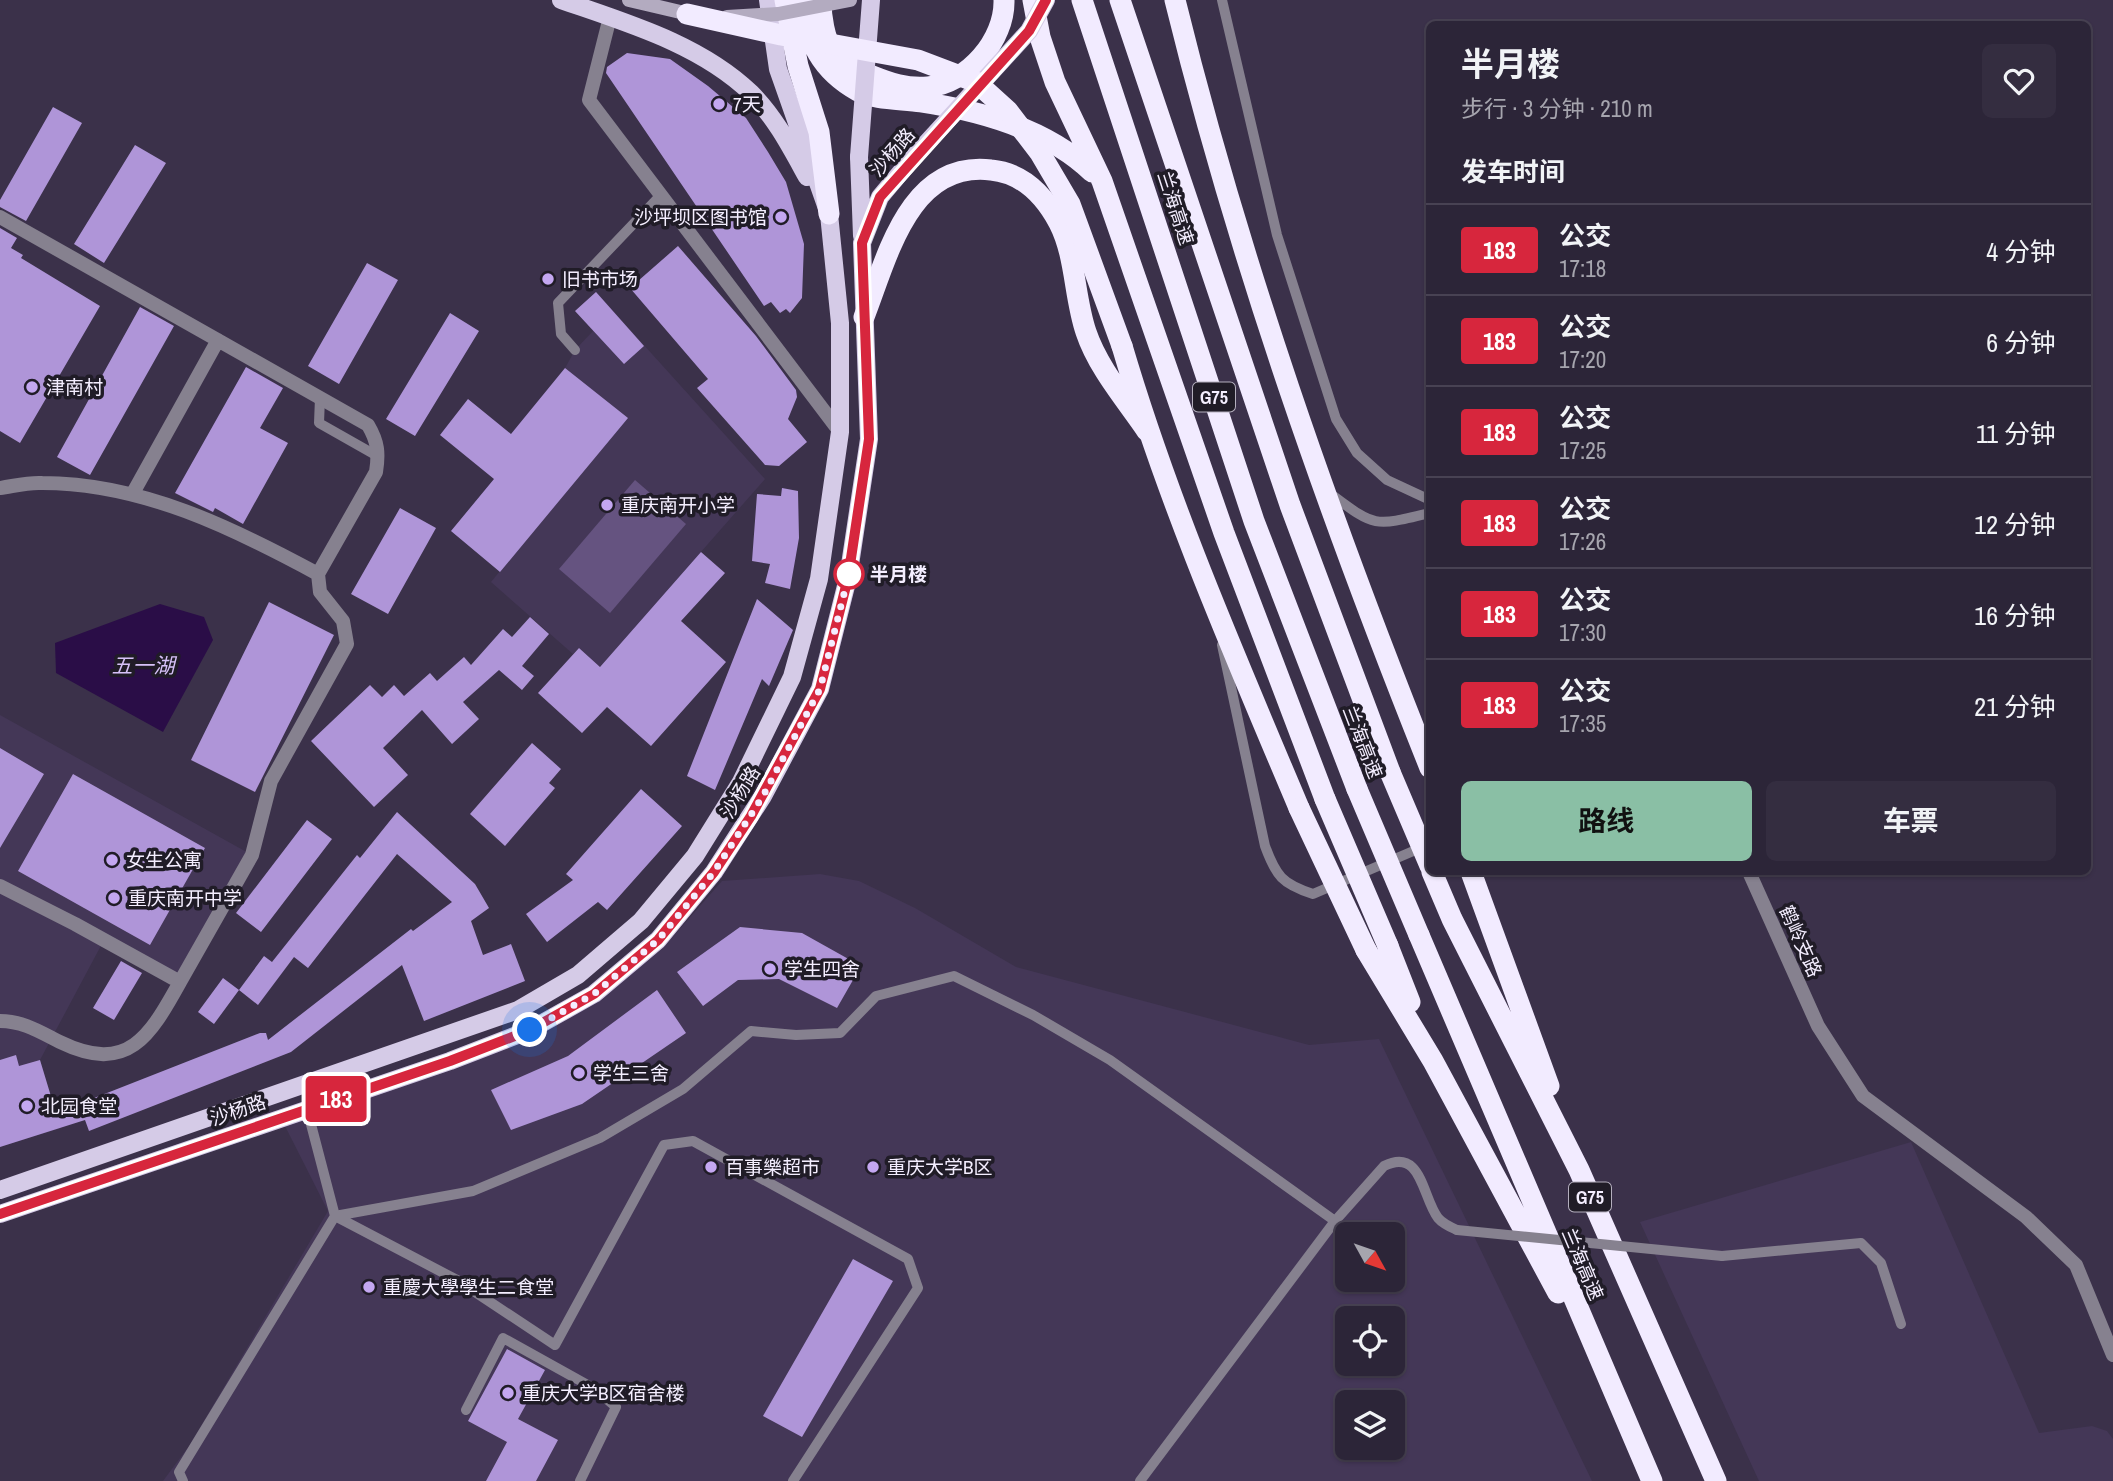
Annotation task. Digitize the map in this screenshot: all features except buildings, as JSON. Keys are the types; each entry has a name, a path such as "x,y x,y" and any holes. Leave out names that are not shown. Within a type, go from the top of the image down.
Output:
{"highway":[{"path":"785,0 798,66 819,132 829,214"},
{"path":"804,0 804,23 823,66 860,93 950,106 1011,123 1071,152 1102,181"},
{"path":"821,0 821,15 832,51 854,69 900,86 930,87 956,77 977,62 996,39 1004,0"},
{"path":"1033,0 1040,37 1055,82 1102,181 1224,533 1325,799 1433,1060"},
{"name":"兰海高速","path":"1082,0 1254,521 1357,789 1652,1481"},
{"name":"兰海高速","path":"1120,0 1290,505 1390,772 1426,857"},
{"path":"1170,3 1215,160 1326,490 1426,760"},
{"path":"687,15 918,60 976,82 1008,111 1040,153 1070,204 1122,346 1147,431 1213,605 1299,808 1366,950 1433,1060 1620,1410"},
{"path":"864,317 895,236 910,209 930,186 954,172 978,168 1019,177 1037,191 1061,226 1085,330 1094,353 1147,431"},
{"name":"兰海高速","path":"1433,875 1452,919 1579,1170 1716,1481"},
{"path":"1472,875 1579,1170"}],"main road":[{"path":"561,0 685,48 718,67 751,94 774,120 829,214"},
{"path":"629,0 687,15 736,17 778,14 850,0"},
{"name":"沙杨路","path":"0,1190 518,1010 578,975 642,921 695,856 741,782 792,677 819,579 840,432 840,323 829,214 778,69 768,0"},
{"path":"862,243 859,157 871,0"},
{"name":"沙杨路","path":"0,1214 450,1061 530,1030 594,994 658,940 714,872 763,796 820,689 848,578 869,439 862,243 880,197 1029,31 1046,0"}],"street":[{"path":"610,17 589,100 840,432"},
{"path":"0,217 368,425 378,443 379,457 376,472 318,575 320,592 343,621 347,644 271,781 252,855 155,1028 125,1052 82,1052 19,1021 0,1021"},
{"path":"133,493 218,340"},
{"path":"0,488 42,482 133,493 245,534 318,575"},
{"name":"鹤岭支路","path":"1750,875 1818,1026 1863,1096 2026,1217 2076,1265 2113,1355"},
{"path":"0,886 180,982"}],"lane":[{"path":"1222,0 1277,235 1336,419 1357,453 1387,480 1426,498"},
{"path":"575,350 561,334 557,317 558,303 660,196"},
{"path":"320,398 318,423 379,457"},
{"path":"1326,490 1363,519 1385,524 1426,514"},
{"path":"1213,605 1265,846 1274,870 1289,886 1313,894 1426,846"},
{"path":"335,1216 473,1191 600,1138 683,1089 751,1031 796,1035 840,1032 876,996 954,976 1033,1015 1110,1060 1335,1221"},
{"path":"183,1481 179,1472 335,1216 307,1109"},
{"path":"335,1216 457,1280 555,1345 664,1145 693,1141 908,1259 918,1288 793,1481"},
{"path":"1140,1481 1335,1221 1384,1166 1395,1161 1404,1162 1416,1171 1437,1217 1457,1230 1721,1256 1861,1243 1881,1263 1901,1324"},
{"path":"466,1410 503,1338 595,1389 617,1407 580,1481"}],"shaded area":[{"name":"重庆南开小学","path":"596,292 765,479 600,667 579,648 573,654 491,582 500,571 451,531 522,446 575,350 593,331 575,311"},
{"path":"635,480 686,524 610,613 559,569"},
{"name":"重庆南开中学","path":"0,715 252,855 180,982 104,940 40,1060 61,1128 0,1147"},
{"name":"重庆大学B区","path":"820,874 859,881 915,908 1016,967 1309,1045 1379,1039 1592,1481 163,1481 189,1446 328,1211 284,1124 456,1069 529,1038 598,1000 662,949 722,881"},
{"path":"1911,1142 2039,1433 2092,1426 2107,1431 2113,1439 2113,1481 1759,1481 1640,1222"}],"water":[{"name":"五一湖","path":"160,604 204,617 213,640 163,732 56,673 55,643"}],"bus line":[{"name":"183","path":"0,1214 450,1061 530,1030 594,994 658,940 714,872 751,816 820,689 848,578 869,439 862,243 880,197 1029,31 1046,0"}],"place":[{"name":"7天","path":"719,104"},
{"name":"沙坪坝区图书馆","path":"781,217"},
{"name":"旧书市场","path":"548,279"},
{"name":"津南村","path":"32,387"},
{"name":"重庆南开小学","path":"607,505"},
{"name":"半月楼","path":"849,574"},
{"name":"女生公寓","path":"112,860"},
{"name":"重庆南开中学","path":"114,898"},
{"name":"学生四舍","path":"770,969"},
{"name":"学生三舍","path":"579,1073"},
{"name":"北园食堂","path":"27,1106"},
{"name":"百事樂超市","path":"711,1167"},
{"name":"重庆大学B区","path":"873,1167"},
{"name":"重慶大學學生二食堂","path":"369,1287"},
{"name":"重庆大学B区宿舍楼","path":"508,1393"}],"route":[{"path":"530,1030 594,994 658,940 714,872 763,796 820,689 849,574"}]}
